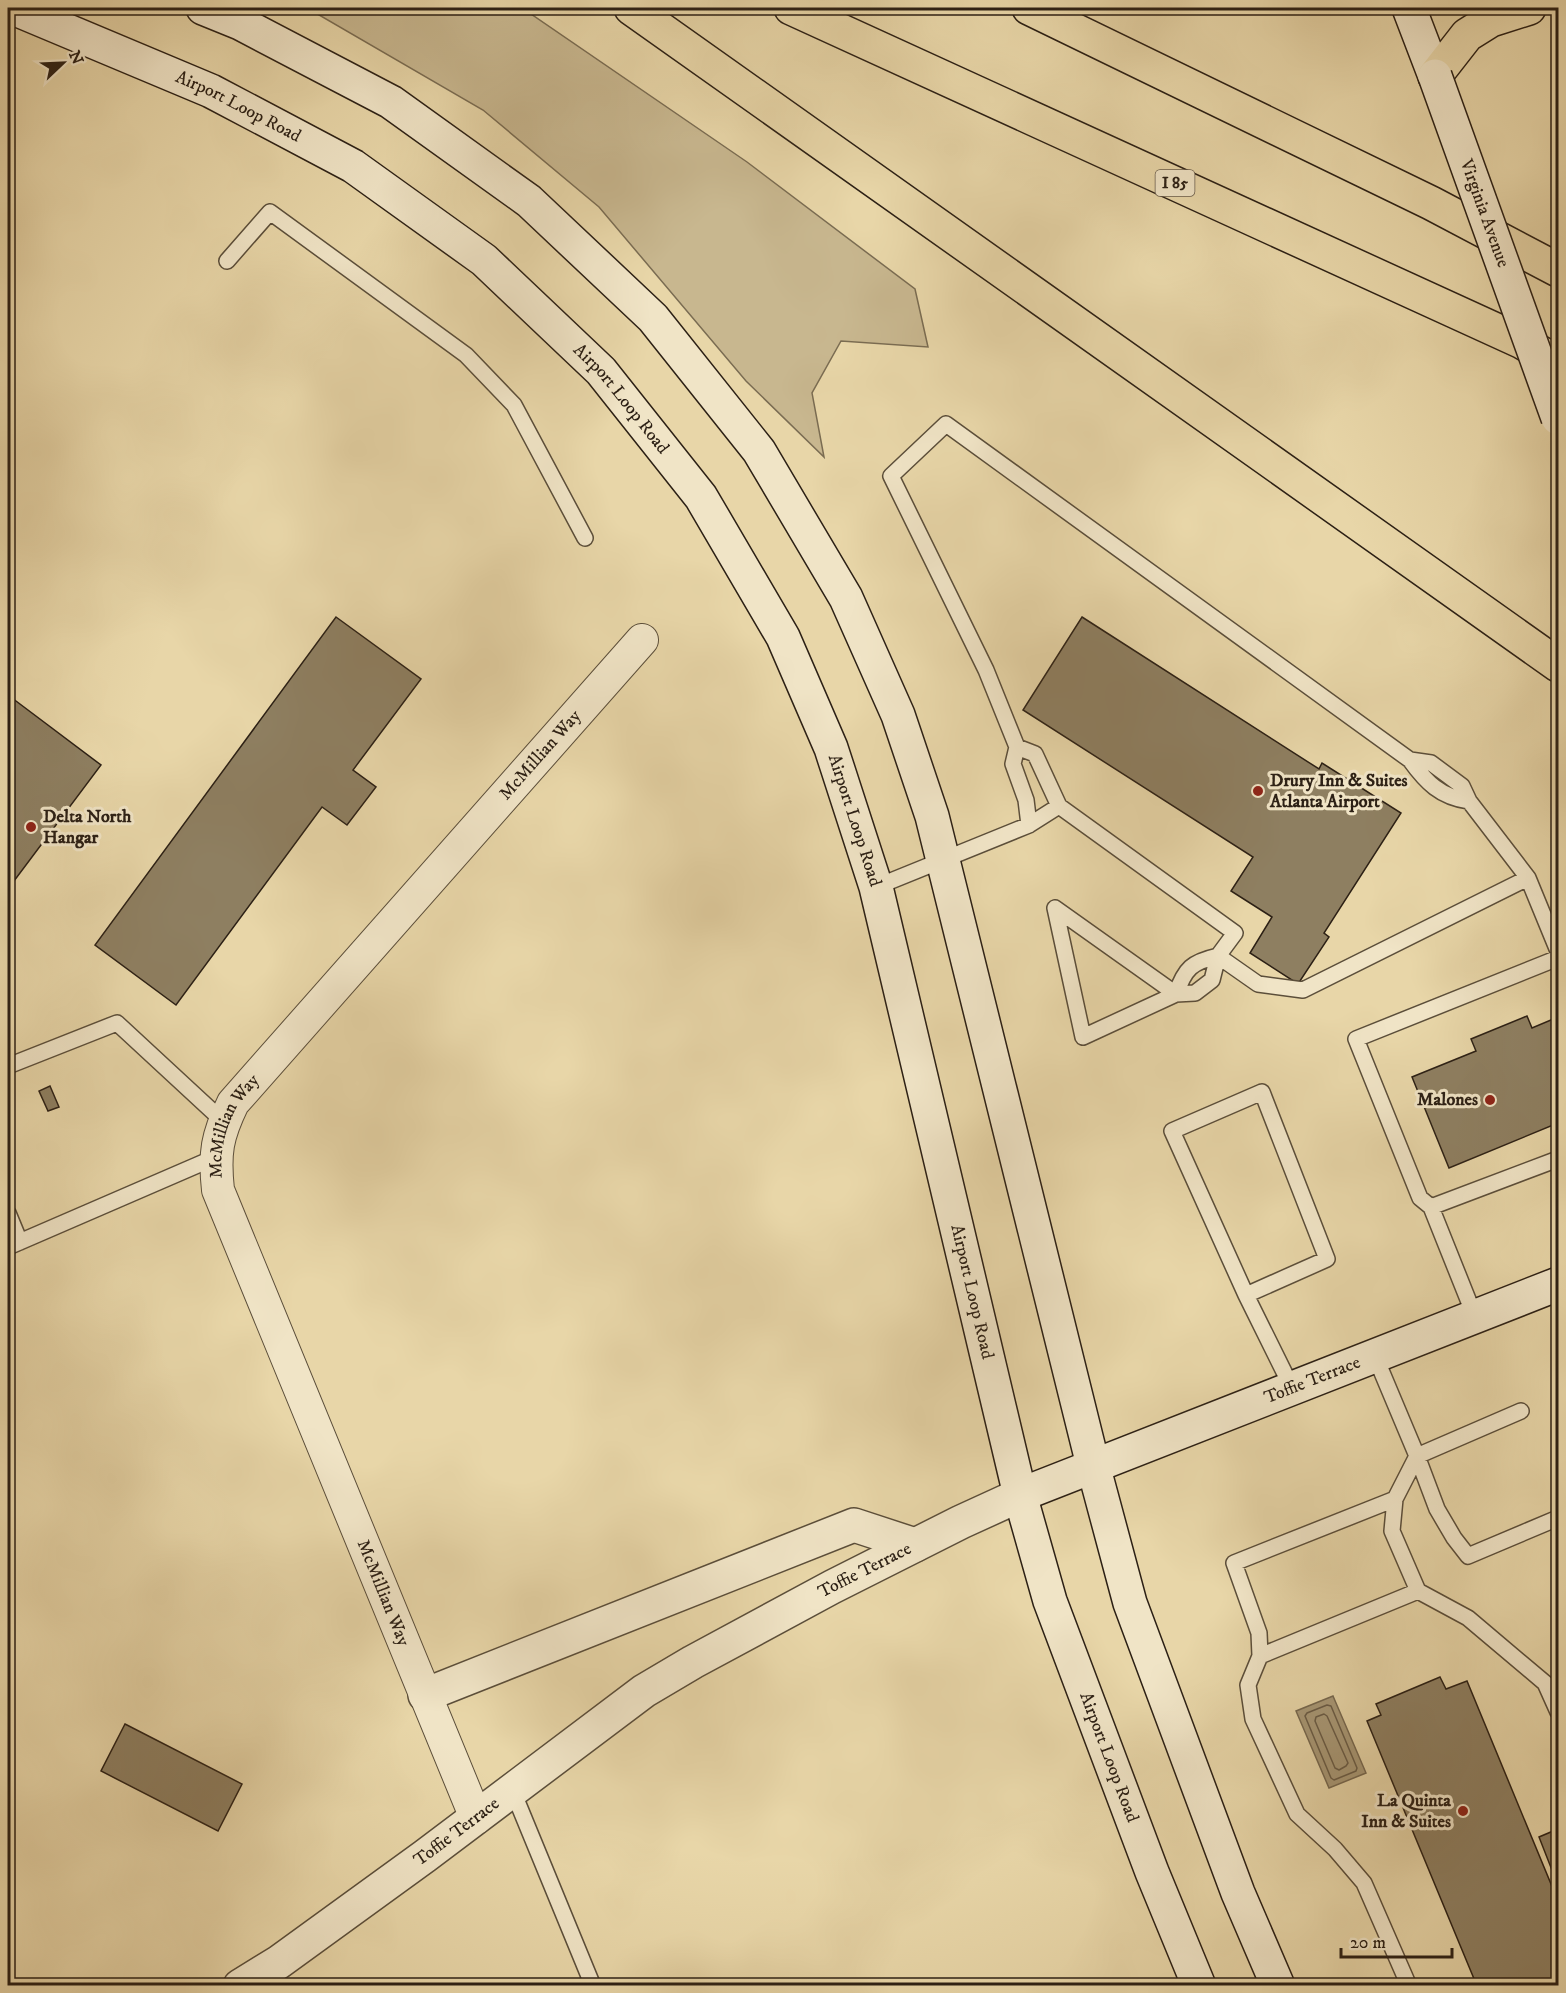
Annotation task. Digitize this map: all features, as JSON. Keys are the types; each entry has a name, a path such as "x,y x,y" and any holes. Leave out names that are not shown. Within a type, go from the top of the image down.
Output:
{"highway":[{"path":"631,8 1558,664"},
{"name":"I 85","path":"791,8 1522,342 1558,363"},
{"path":"1029,8 1421,197 1558,270"},
{"path":"1435,76 1467,35 1491,20 1530,8"}],"main road":[{"name":"Airport Loop Road","path":"13,8 211,91 353,166 484,260 601,371 701,498 783,637 831,748 876,887 1020,1495 1050,1601 1152,1872 1199,1986"},
{"path":"203,8 240,23 391,102 529,201 653,318 759,451 846,598 898,715 932,816 1093,1465 1130,1603 1238,1893 1278,1986"},
{"name":"Virginia Avenue","path":"1409,8 1558,418"},
{"name":"Toffie Terrace","path":"240,1986 279,1962 476,1818 644,1691 767,1622 915,1545 1020,1495 1558,1284"},
{"path":"425,1695 854,1525 915,1545"}],"street":[{"name":"McMillian Way","path":"476,1818 222,1201 218,1190 216,1157 218,1141 233,1102 642,640"}],"lane":[{"path":"226,261 270,212 466,355 514,405 585,538"},
{"path":"1029,825 1026,800 1013,764 1017,747 986,670 891,476 946,424 1410,760 1431,763 1462,786 1469,801 1528,878 1558,951"},
{"path":"1017,747 1035,754 1059,806 1235,933 1218,956 1212,980 1195,993 1176,994 1083,1037 1055,908 1176,994"},
{"path":"876,887 1029,825 1059,806"},
{"path":"1176,994 1182,976 1199,960 1218,956 1258,984 1303,990 1528,878"},
{"path":"1475,1317 1431,1206 1420,1198 1356,1040 1558,958"},
{"path":"8,1066 117,1023 224,1122"},
{"path":"1246,1294 1328,1259 1262,1092 1172,1131 1246,1294 1292,1388"},
{"path":"14,1245 216,1157"},
{"path":"1431,1206 1558,1159"},
{"path":"8,1213 14,1245 8,1260"},
{"path":"1375,1356 1437,1509 1468,1556 1558,1518"},
{"path":"1521,1411 1417,1456 1395,1499 1392,1531 1418,1591 1468,1618 1545,1683 1558,1712"},
{"path":"1395,1499 1234,1563 1259,1633 1260,1656 1248,1685 1253,1719 1297,1814 1335,1850 1364,1883 1409,1986"},
{"path":"1260,1656 1418,1591"},
{"path":"512,1789 593,1986"}],"shaded area":[{"path":"307,8 519,8 525,10 747,162 915,289 928,347 841,341 812,393 824,457 746,381 599,207 483,110"}],"water":[{"path":"1333,1696 1366,1773 1329,1788 1296,1711"}],"building":[{"path":"336,617 421,679 353,770 376,787 347,825 322,807 176,1005 95,945"},
{"name":"Drury Inn & Suites Atlanta Airport","path":"1082,617 1319,769 1322,763 1401,813 1324,933 1329,937 1298,984 1250,953 1272,917 1231,891 1253,857 1023,710"},
{"name":"Delta North Hangar","path":"8,695 101,765 8,889"},
{"name":"Malones","path":"1527,1016 1532,1028 1558,1017 1558,1123 1449,1168 1412,1077 1476,1051 1471,1039"},
{"path":"50,1086 59,1107 48,1111 39,1091"},
{"name":"La Quinta Inn & Suites","path":"1440,1677 1446,1689 1467,1681 1558,1901 1558,1986 1477,1986 1367,1721 1381,1715 1376,1704"},
{"path":"125,1724 242,1784 218,1831 101,1771"},
{"path":"1558,1829 1558,1882 1557,1883 1539,1837"}],"place":[{"name":"Drury Inn & Suites Atlanta Airport","path":"1258,791"},
{"name":"Delta North Hangar","path":"31,827"},
{"name":"Malones","path":"1490,1100"},
{"name":"La Quinta Inn & Suites","path":"1463,1811"}]}
